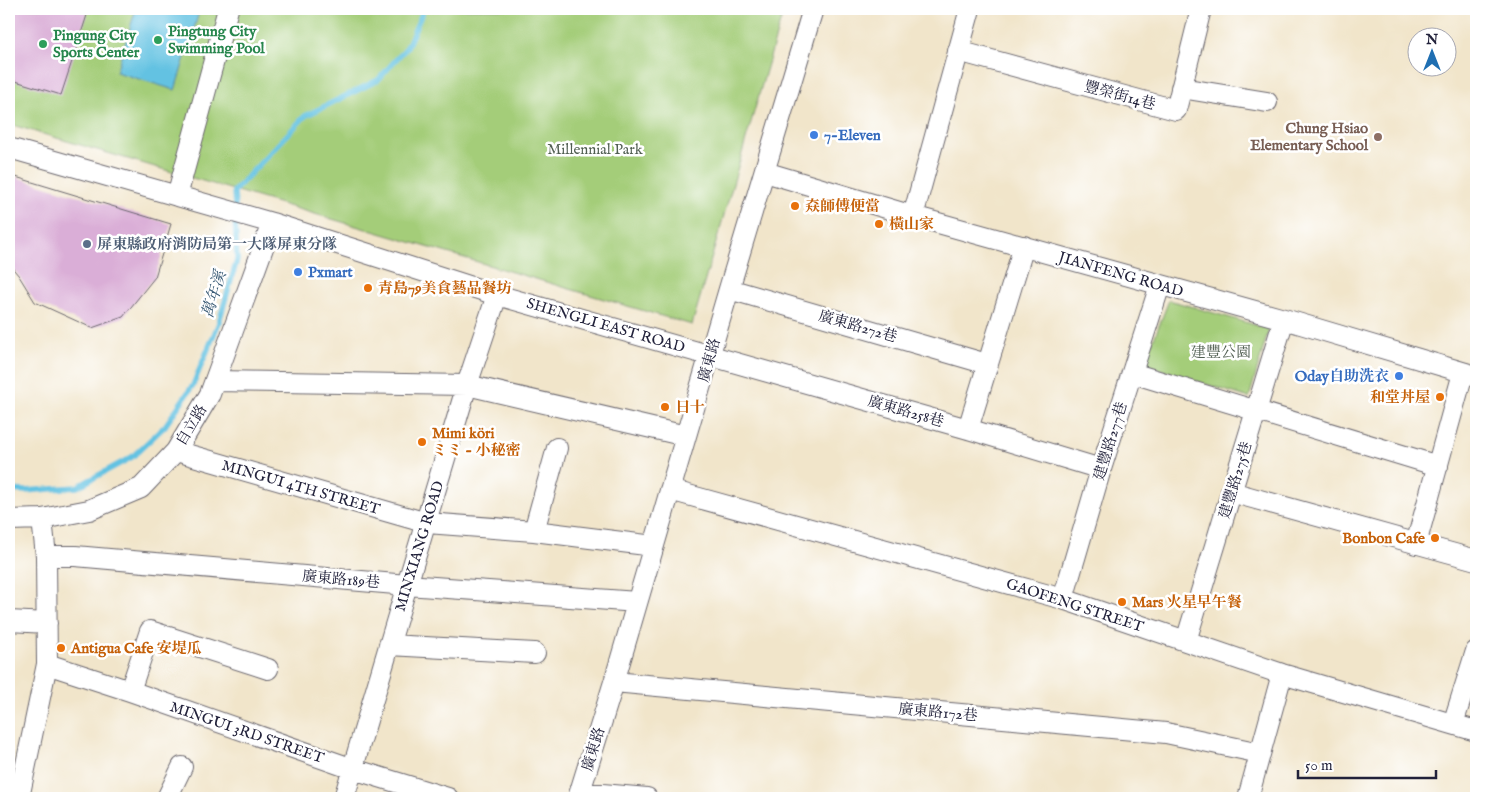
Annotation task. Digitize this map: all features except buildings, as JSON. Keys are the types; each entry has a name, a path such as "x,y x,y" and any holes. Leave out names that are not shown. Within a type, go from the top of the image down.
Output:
{"street":[{"path":"9,148 178,196 228,9"},
{"name":"廣東路","path":"579,795 813,9"},
{"path":"913,216 970,9"},
{"path":"1201,9 1181,88 1268,102"},
{"name":"豐榮街14巷","path":"958,50 1176,110 1181,88"},
{"name":"JIANFENG ROAD","path":"765,172 913,216 1284,319 1470,374"},
{"name":"SHENGLI EAST ROAD","path":"178,196 272,223 497,295 710,355"},
{"name":"自立路","path":"9,520 42,519 89,510 142,488 176,450 210,394 272,223"},
{"path":"968,429 1024,246"},
{"name":"建豐路277巷","path":"1063,599 1101,469 1160,285"},
{"name":"廣東路272巷","path":"729,289 987,364"},
{"name":"MINXIANG ROAD","path":"344,798 467,385 497,295"},
{"name":"建豐路275巷","path":"1186,641 1284,319"},
{"name":"廣東路258巷","path":"710,355 1101,469"},
{"path":"1132,373 1438,466"},
{"path":"1416,544 1438,466 1470,374"},
{"path":"215,381 467,385 686,436"},
{"path":"534,531 557,448"},
{"name":"MINGUI 4TH STREET","path":"176,450 426,523 534,531 654,546"},
{"name":"GAOFENG STREET","path":"670,490 1063,599 1282,674 1476,731"},
{"path":"1231,492 1476,560"},
{"path":"24,797 47,664 46,556 42,519"},
{"name":"廣東路189巷","path":"46,556 75,556 407,585 637,602"},
{"path":"9,621 47,623"},
{"path":"130,691 150,631 268,670"},
{"path":"389,645 535,653"},
{"path":"1454,724 1476,651"},
{"name":"MINGUI 3RD STREET","path":"47,664 352,769 448,798"},
{"path":"1248,798 1282,674"},
{"name":"廣東路172巷","path":"614,682 1166,733 1260,753"},
{"path":"167,798 182,767"},
{"path":"579,795 647,798"}],"green space":[{"name":"Millennial Park","path":"9,9 784,9 692,325 9,124"},
{"name":"建豐公園","path":"1169,300 1269,329 1249,398 1144,364"}],"water":[{"name":"Pingtung City Swimming Pool","path":"136,9 200,9 175,90 116,72"}],"waterway":[{"name":"萬年溪","path":"235,208 234,191 305,116 378,80 407,47 424,9"},
{"name":"萬年溪","path":"9,490 25,491 77,487 132,457 165,426 193,385 218,325 237,260 235,218"}],"place":[{"name":"Pingtung City Swimming Pool","path":"158,40"},
{"name":"Pingung City Sports Center","path":"43,44"},
{"name":"7-Eleven","path":"814,135"},
{"name":"Chung Hsiao Elementary School","path":"1378,137"},
{"name":"𡘙師傅便當","path":"795,206"},
{"name":"橫山家","path":"879,224"},
{"name":"屏東縣政府消防局第一大隊屏東分隊","path":"87,244"},
{"name":"Pxmart","path":"298,272"},
{"name":"青島79美食藝品餐坊","path":"368,288"},
{"name":"Oday自助洗衣","path":"1399,376"},
{"name":"和堂丼屋","path":"1440,397"},
{"name":"日十","path":"665,407"},
{"name":"Mimi köri ミミ - 小秘密","path":"422,442"},
{"name":"Bonbon Cafe","path":"1435,538"},
{"name":"Mars 火星早午餐","path":"1122,602"},
{"name":"Antigua Cafe 安堤瓜","path":"61,648"}]}
